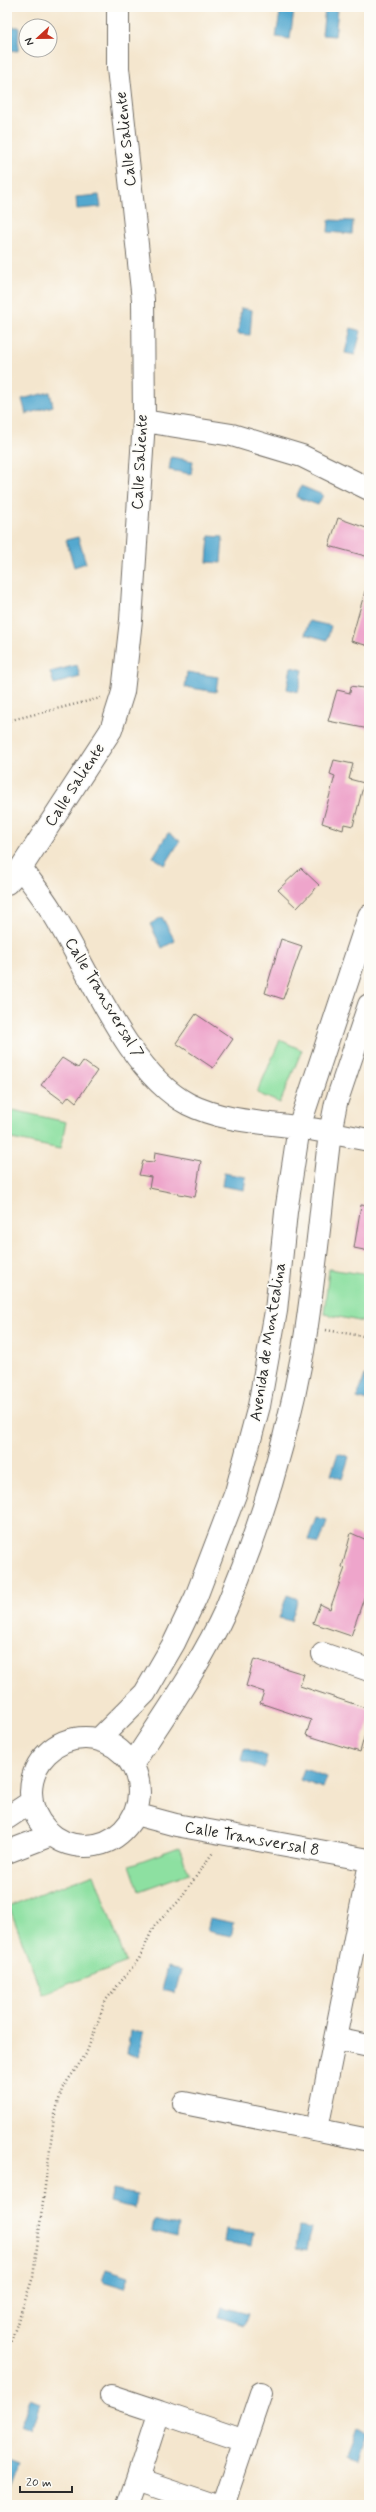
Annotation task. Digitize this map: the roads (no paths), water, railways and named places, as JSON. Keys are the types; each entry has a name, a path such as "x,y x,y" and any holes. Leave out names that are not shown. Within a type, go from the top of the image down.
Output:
{"street":[{"name":"Calle Saliente","path":"14,876 111,730 123,692 131,620 144,421 143,300 118,68 118,7"},
{"path":"144,421 232,435 302,456 369,488"},
{"name":"Calle Transversal 7","path":"14,876 51,910 113,1019 139,1058 166,1089 188,1104 222,1117 299,1127 369,1140"},
{"name":"Avenida de Montealina","path":"99,1739 145,1693 174,1643 196,1597 236,1492 259,1406 271,1340 299,1127 369,916"},
{"name":"Avenida de Montealina","path":"132,1764 194,1669 225,1610 246,1559 281,1452 306,1328 330,1133 336,1103 369,1005"},
{"path":"323,1654 369,1670"},
{"path":"77,1738 99,1739 112,1744 123,1753 132,1764 138,1780 139,1798 135,1814 120,1834 98,1845 73,1846 51,1835 38,1820 31,1802 32,1780 41,1760 56,1745 77,1738"},
{"path":"7,1818 31,1802"},
{"name":"Calle Transversal 8","path":"135,1814 176,1825 369,1860"},
{"path":"7,1852 51,1835"},
{"path":"317,2129 369,1868"},
{"path":"335,2039 369,2046"},
{"path":"184,2103 369,2140"},
{"path":"223,2505 261,2393"},
{"path":"111,2396 245,2441"},
{"path":"128,2505 159,2412"},
{"path":"137,2480 211,2505"}],"water":[{"path":"281,7 294,10 290,39 276,37"},
{"path":"325,9 338,10 335,36 322,35"},
{"path":"7,27 18,27 18,51 7,50"},
{"path":"99,195 101,207 77,209 76,197"},
{"path":"329,220 353,221 352,234 328,232"},
{"path":"241,308 252,310 250,335 238,334"},
{"path":"351,328 361,331 355,355 345,353"},
{"path":"50,392 53,406 26,414 22,399"},
{"path":"171,457 193,461 191,474 169,470"},
{"path":"301,486 323,495 318,505 296,497"},
{"path":"209,536 223,537 221,563 207,562"},
{"path":"78,537 86,563 74,567 66,540"},
{"path":"309,621 331,626 327,640 305,634"},
{"path":"77,665 80,677 54,684 50,672"},
{"path":"291,667 303,670 298,692 287,689"},
{"path":"187,672 218,677 216,692 185,687"},
{"path":"168,833 180,841 165,865 153,857"},
{"path":"162,917 175,941 162,948 150,924"},
{"path":"224,1173 246,1177 244,1190 222,1186"},
{"path":"365,1375 369,1377 368,1401 357,1398"},
{"path":"338,1453 349,1457 342,1479 331,1475"},
{"path":"316,1518 327,1521 319,1544 308,1540"},
{"path":"287,1595 298,1599 291,1621 279,1618"},
{"path":"244,1748 267,1756 264,1768 241,1760"},
{"path":"304,1769 327,1777 323,1788 300,1780"},
{"path":"210,1918 234,1923 231,1936 207,1931"},
{"path":"168,1967 181,1970 175,1993 162,1990"},
{"path":"130,2031 143,2033 139,2056 127,2054"},
{"path":"113,2190 137,2195 135,2208 110,2202"},
{"path":"154,2220 179,2226 177,2237 152,2231"},
{"path":"299,2226 311,2228 307,2251 296,2249"},
{"path":"226,2229 253,2233 251,2246 224,2242"},
{"path":"106,2269 129,2276 125,2288 102,2281"},
{"path":"222,2307 248,2314 244,2325 219,2317"},
{"path":"30,2399 40,2403 31,2430 20,2426"},
{"path":"356,2429 366,2432 357,2459 346,2455"},
{"path":"7,2460 18,2464 9,2488 7,2487"}]}
